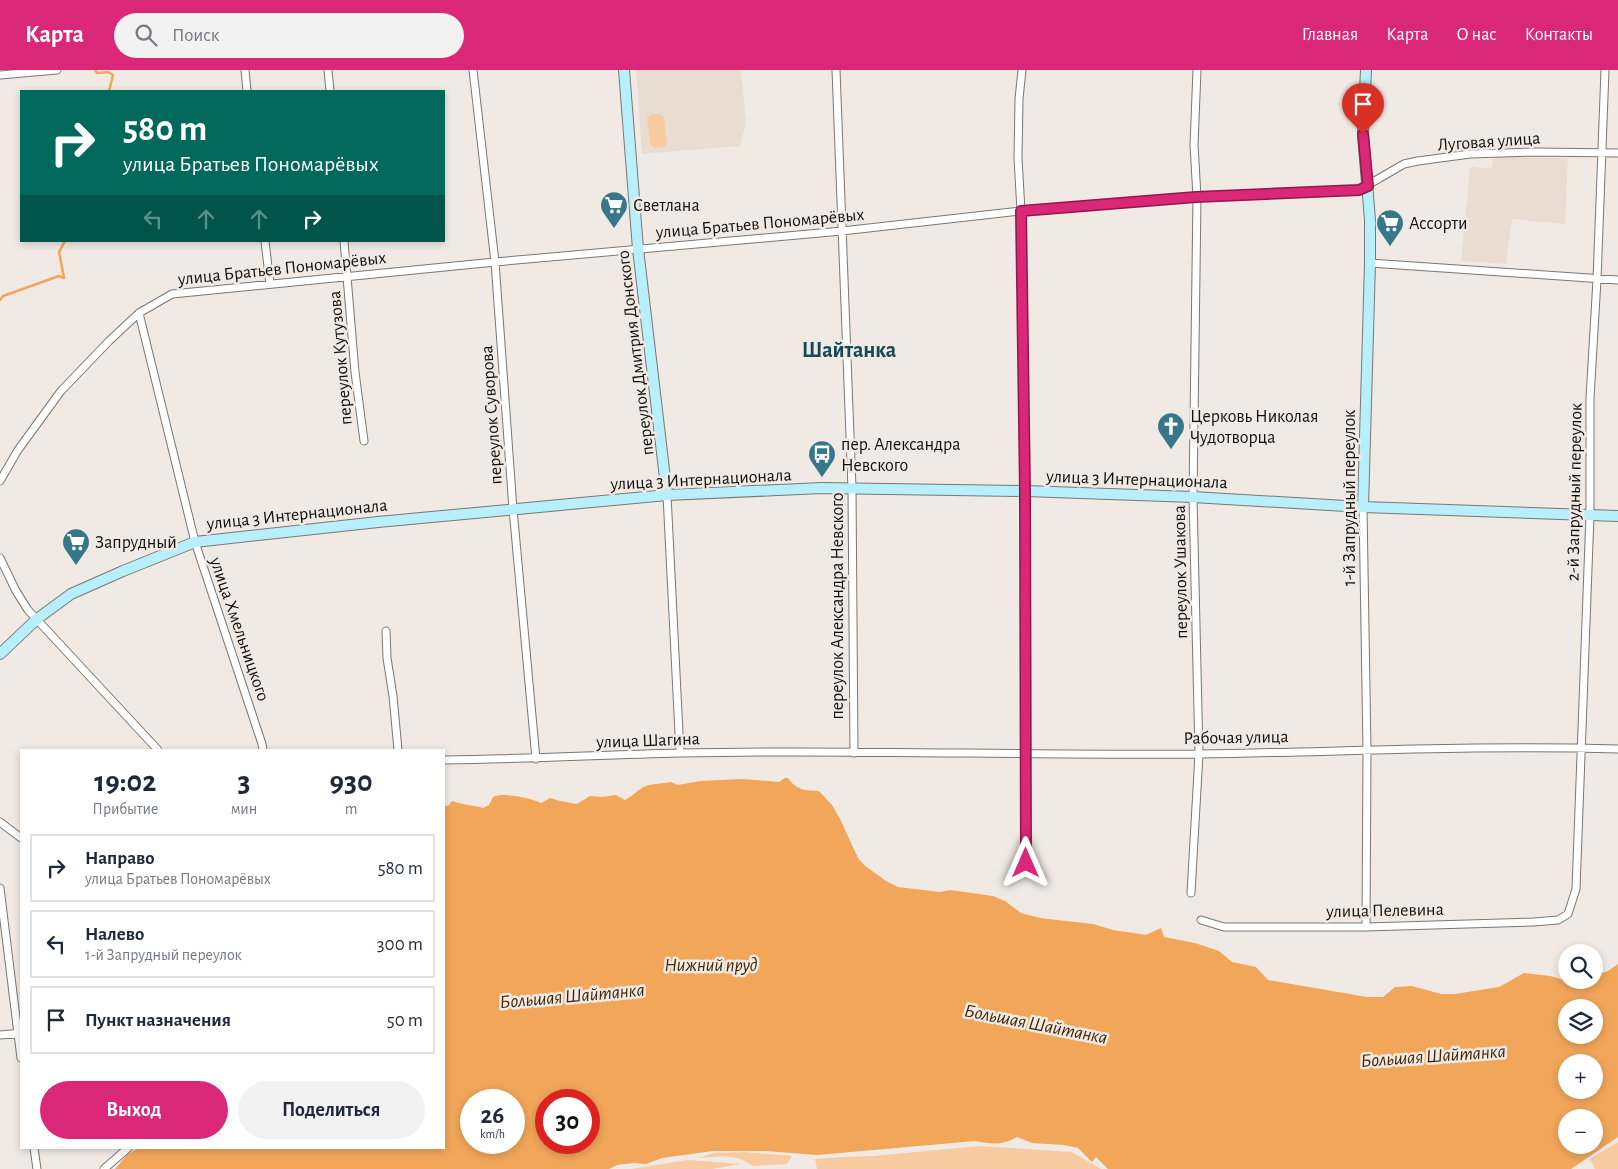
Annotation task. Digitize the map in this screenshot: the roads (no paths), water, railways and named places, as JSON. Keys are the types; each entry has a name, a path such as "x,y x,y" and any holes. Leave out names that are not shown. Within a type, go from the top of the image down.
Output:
{"street":[{"path":"0,74 57,70"},
{"path":"245,70 247,90"},
{"path":"328,70 330,90"},
{"name":"переулок Суворова","path":"474,70 495,262 513,509 536,759"},
{"name":"переулок Дмитрия Донского","path":"624,70 638,249 668,495 680,753"},
{"name":"переулок Александра Невского","path":"836,70 852,488 854,753"},
{"path":"1022,70 1019,99 1018,148 1021,211 1025,491 1026,863"},
{"name":"переулок Ушакова","path":"1191,893 1199,754 1193,497 1196,197 1194,145 1197,70"},
{"name":"1-й Запрудный переулок","path":"1366,70 1363,134 1370,220 1363,508 1367,750 1366,926"},
{"name":"2-й Запрудный переулок","path":"1568,914 1576,889 1590,516 1590,398 1597,280 1604,70"},
{"name":"Луговая улица","path":"1368,186 1404,164 1470,154 1618,153"},
{"name":"улица Братьев Пономарёвых","path":"0,481 18,450 61,390 139,313 172,294 495,262 842,232 1021,211 1196,197 1359,190 1368,186"},
{"path":"265,242 270,284"},
{"name":"переулок Кутузова","path":"344,242 355,372 364,441"},
{"path":"1370,263 1618,280"},
{"name":"улица Хмельницкого","path":"139,313 194,542 263,749"},
{"name":"улица 3 Интернационала","path":"0,654 37,619 71,594 194,542 378,522 668,495 852,488 1025,491 1193,497 1363,508 1618,516"},
{"path":"0,558 16,591 28,610 157,749"},
{"path":"386,631 387,658 398,749"},
{"name":"Рабочая улица","path":"854,753 1199,754 1367,750 1618,749"},
{"name":"улица Шагина","path":"445,760 536,759 680,753 854,753"},
{"path":"0,822 20,837"},
{"path":"0,888 20,1033 0,1035"},
{"name":"улица Пелевина","path":"1201,920 1224,926 1366,926 1534,922 1558,920 1568,914"},
{"path":"34,1149 37,1169"},
{"path":"104,1169 127,1149"}],"water":[{"name":"Нижний пруд","path":"788,778 798,788 819,791 832,805 858,858 864,865 886,881 898,887 940,892 950,890 993,896 1005,901 1021,913 1040,918 1093,924 1113,930 1146,935 1161,928 1164,937 1195,943 1219,951 1232,962 1256,967 1268,980 1367,997 1383,997 1395,987 1412,986 1441,994 1455,994 1499,987 1524,973 1558,978 1558,989 1603,989 1603,973 1618,964 1618,1137 1603,1147 1603,1109 1558,1109 1558,1154 1593,1154 1571,1169 1108,1169 1096,1157 1092,1162 1078,1148 1032,1143 1017,1137 996,1144 975,1141 817,1155 766,1151 713,1151 662,1158 646,1164 617,1165 609,1169 115,1169 127,1155 136,1149 445,1149 445,806 448,806 452,801 483,808 489,805 493,797 503,795 531,799 541,803 550,798 577,804 590,796 616,795 625,800 640,789 652,784 671,782 678,785 700,781 742,779 779,782"}],"waterway":[{"path":"95,70 97,73 108,72 113,75 109,90"},
{"path":"0,300 3,296 59,276 64,278 59,252 64,242"}],"place":[{"name":"Светлана","path":"614,229"},
{"name":"Ассорти","path":"1390,247"},
{"name":"Церковь Николая Чудотворца","path":"1171,450"},
{"name":"пер. Александра Невского","path":"822,478"},
{"name":"Запрудный","path":"76,566"}],"district":[{"name":"Шайтанка","path":"849,349"}],"water label":[{"name":"Большая Шайтанка","path":"572,995"},
{"name":"Большая Шайтанка","path":"1036,1023"},
{"name":"Большая Шайтанка","path":"1433,1055"}]}
